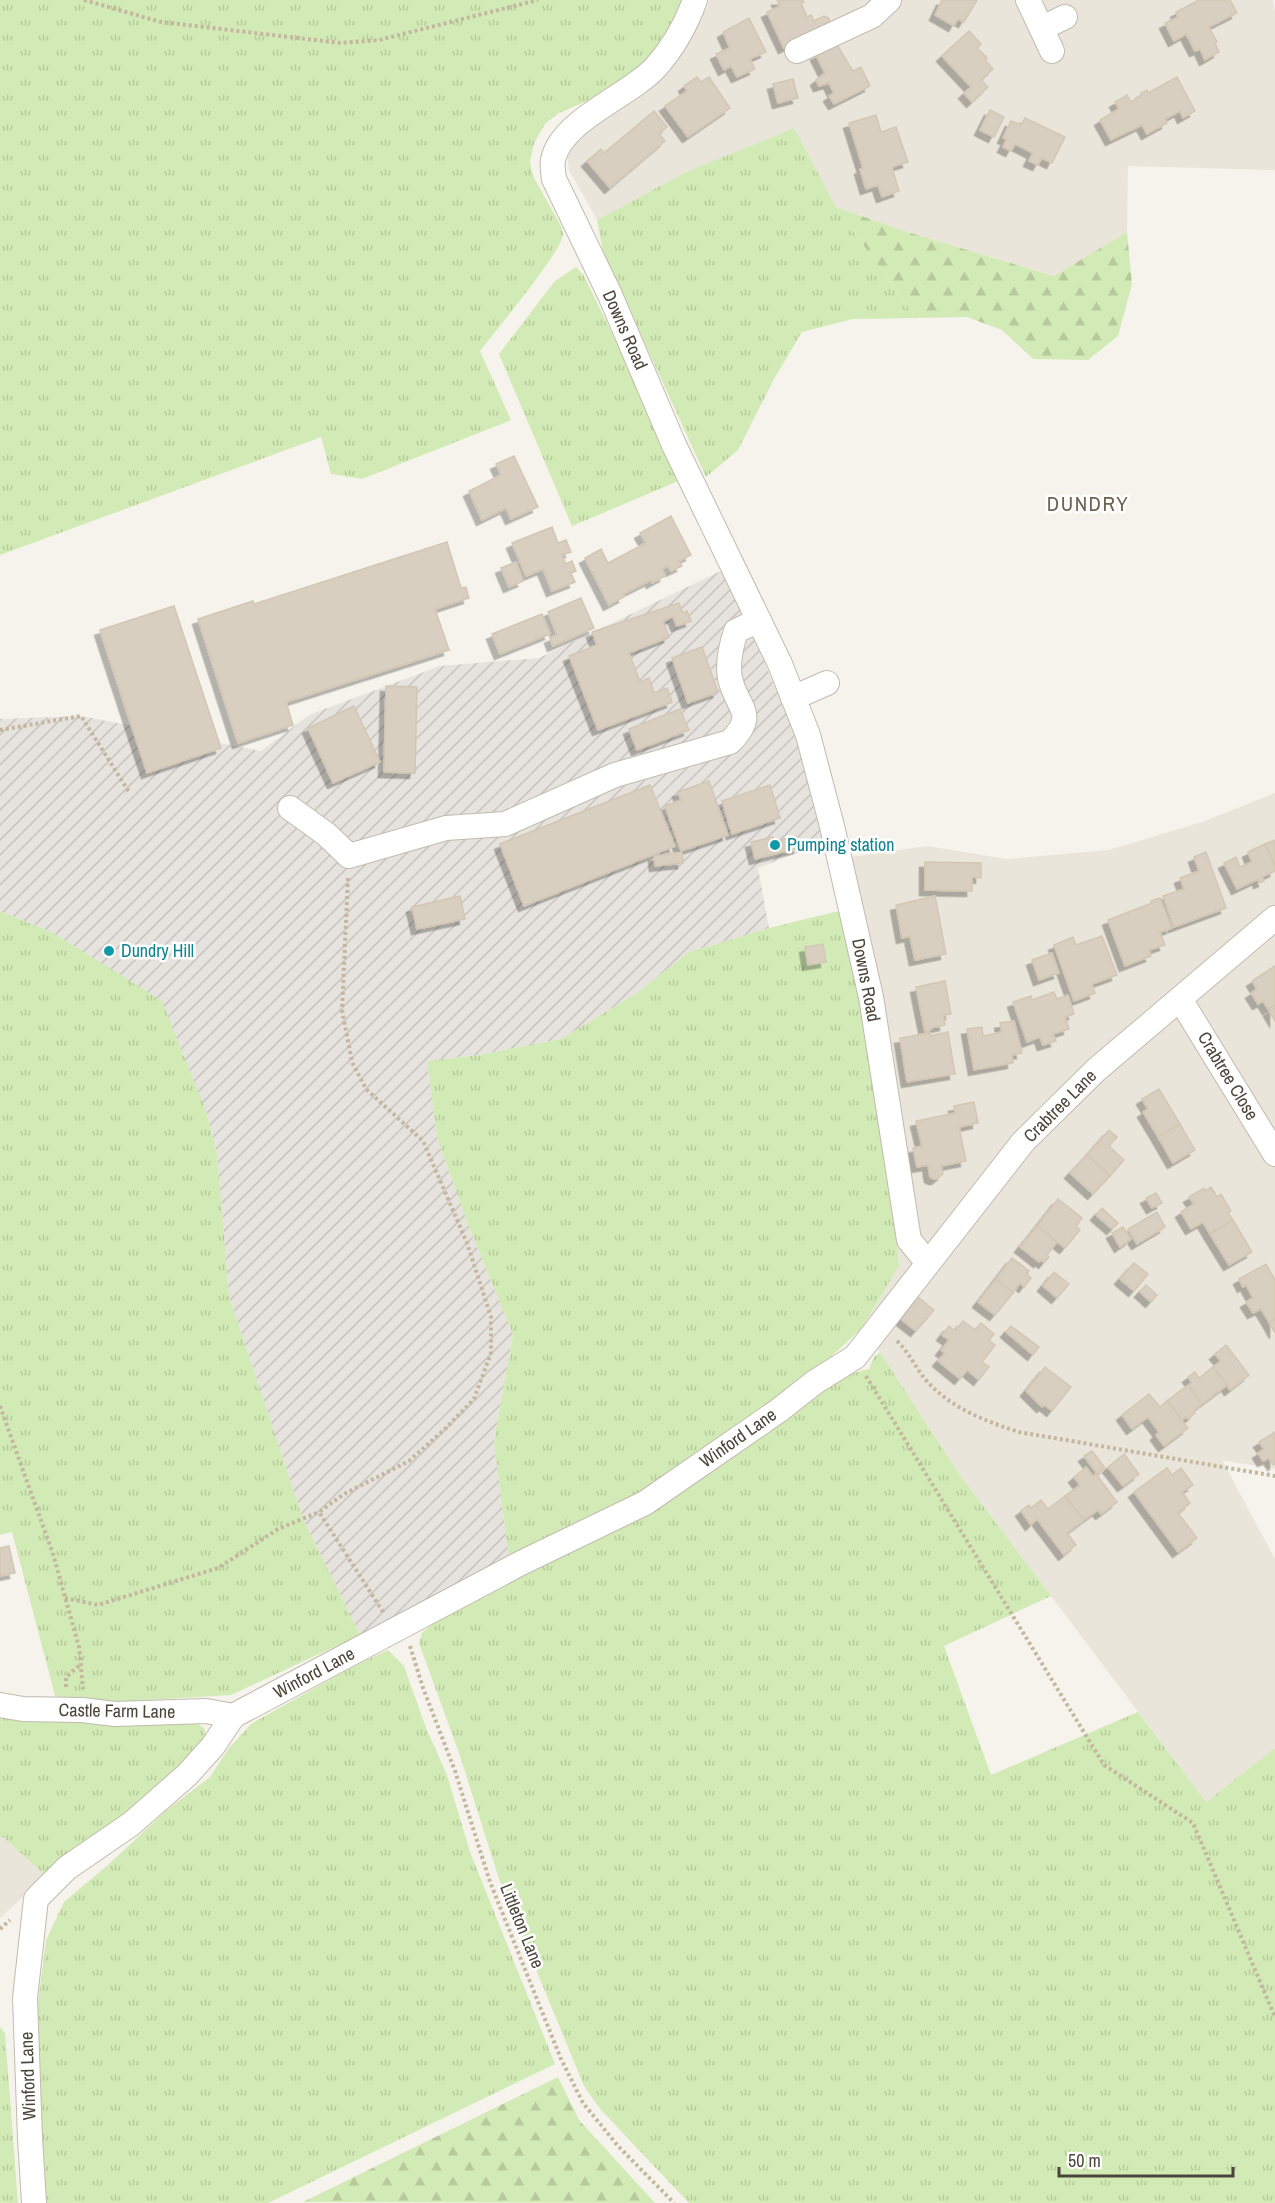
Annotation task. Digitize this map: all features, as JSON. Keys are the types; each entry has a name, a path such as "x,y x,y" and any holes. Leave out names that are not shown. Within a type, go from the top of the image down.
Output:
{"street":[{"name":"Downs Road","path":"695,0 674,45 654,69 575,127 560,146 553,160 554,179 610,295 674,445 759,620 808,735 872,997 909,1240 927,1262"},
{"path":"797,51 872,16 889,0"},
{"path":"1028,0 1052,51"},
{"path":"1042,28 1065,17"},
{"path":"290,808 326,834 349,856 446,828 505,824 615,775 730,742 742,731 745,721 744,712 730,680 729,659 732,643 736,631 759,620"},
{"path":"793,698 827,683"},
{"name":"Crabtree Lane","path":"879,1326 1023,1142 1096,1071 1275,918"},
{"name":"Crabtree Close","path":"1180,999 1275,1154"},
{"name":"Winford Lane","path":"34,2203 25,1998 36,1899 66,1868 131,1824 187,1775 213,1746 233,1716 522,1563 645,1503 778,1411 815,1382 855,1358 879,1326"},
{"name":"Castle Farm Lane","path":"0,1705 23,1709 82,1710 115,1714 206,1711 233,1716"}],"path":[{"path":"84,0 160,22 341,43 379,40 538,0"},
{"path":"0,730 81,716 129,792"},
{"path":"64,1598 98,1605 218,1568 278,1529 319,1512 344,1494 409,1461 474,1399 491,1353 491,1317 467,1243 423,1141 366,1089 352,1062 342,1010 349,856"},
{"path":"879,1326 900,1343 926,1380 950,1402 979,1419 1019,1432 1275,1476"},
{"path":"855,1358 1104,1765 1193,1823 1275,2017"},
{"path":"0,1406 53,1554 79,1647 81,1665"},
{"name":"Littleton Lane","path":"319,1512 399,1628 455,1771 490,1882 561,2059 583,2103 618,2146 674,2203"}],"shaded area":[{"path":"709,0 1273,0 1275,12 1275,170 1128,166 1127,232 1055,276 901,230 836,207 794,128 686,172 597,220 569,170 567,151 578,136 651,87 678,53 707,8"},
{"path":"725,569 796,737 823,843 758,868 769,928 689,952 637,993 561,1039 479,1055 427,1061 437,1137 468,1224 513,1334 494,1442 509,1558 360,1635 303,1519 229,1296 217,1153 206,1111 53,933 0,911 0,719 81,716 261,751 309,715 440,666 539,658"},
{"path":"1275,793 1275,1469 1222,1460 1275,1559 1275,1748 1206,1802 957,1471 880,1352 861,1329 899,1266 888,1154 830,860 927,846 1006,859 1109,850 1202,822"},
{"path":"3,1837 46,1876 0,1918 0,1838"}],"green space":[{"path":"0,0 683,0 670,28 646,62 594,98 559,113 545,124 534,143 530,162 533,176 561,226 563,235 540,275 480,351 511,420 362,479 331,474 321,437 0,555"},
{"path":"794,128 836,207 916,318 853,319 802,332 774,379 738,450 706,477 603,252 597,220 686,172"},
{"path":"836,207 901,230 1054,276 1127,232 1132,284 1118,336 1088,360 1033,359 1002,330 967,317 916,318"},
{"path":"576,267 584,276 683,479 572,526 499,354 555,281"},
{"path":"843,910 888,1154 899,1266 861,1329 825,1362 638,1496 509,1558 494,1442 513,1334 468,1224 437,1137 427,1061 479,1055 561,1039 637,993 689,952 769,928"},
{"path":"0,911 53,933 162,1001 206,1111 217,1153 229,1296 303,1519 360,1635 231,1695 95,1703 56,1699 12,1532 0,1535"},
{"path":"880,1352 957,1471 1051,1596 944,1646 991,1775 1138,1712 1206,1802 1275,1748 1275,2203 689,2203 601,2110 584,2086 500,1882 459,1753 419,1643 422,1633 435,1621 819,1389 846,1375 869,1369 874,1357"},
{"path":"388,1650 404,1666 426,1728 447,1775 470,1852 555,2064 268,2203 44,2203 36,2018 46,1940 64,1902 167,1810 210,1777 229,1748 251,1724 354,1666"},
{"path":"0,1714 195,1722 204,1728 207,1740 153,1796 46,1876 3,1837 0,1838"},
{"path":"0,2027 5,2033 18,2203 0,2203"},
{"path":"558,2077 579,2120 655,2203 303,2202"}],"building":[{"path":"777,0 803,0 804,2 801,3 807,17 811,15 814,21 824,16 829,18 830,23 828,27 784,48 767,12 780,6"},
{"path":"942,0 977,0 964,22 958,19 954,26 935,15"},
{"path":"1199,0 1230,0 1237,13 1209,27 1217,42 1215,43 1219,52 1205,60 1200,49 1195,51 1186,34 1174,41 1165,23 1178,17 1176,12"},
{"path":"749,18 766,52 750,59 755,69 737,77 731,66 724,70 716,54 730,48 723,32"},
{"path":"969,31 981,44 977,48 987,58 985,60 993,69 981,80 988,87 972,102 964,93 971,87 942,56"},
{"path":"837,45 853,71 861,67 870,86 834,104 829,96 834,93 829,83 819,86 816,80 825,73 816,55"},
{"path":"697,77 701,82 709,77 730,108 688,137 665,106 687,91 684,86"},
{"path":"1177,77 1195,111 1183,118 1180,111 1165,119 1167,123 1147,134 1142,125 1111,140 1100,120 1119,109 1115,102 1127,95 1131,102 1142,95 1141,93 1147,90 1148,93"},
{"path":"793,79 798,98 778,103 773,84"},
{"path":"990,110 1004,117 994,137 980,130"},
{"path":"654,111 667,127 659,134 665,141 610,188 587,161 601,149 604,153"},
{"path":"876,115 881,132 896,127 908,162 892,167 899,191 882,197 878,185 866,189 860,169 863,168 849,123"},
{"path":"1025,118 1065,137 1052,163 1042,158 1038,165 1029,161 1033,153 1015,144 1011,151 1003,147 1007,139 1003,138 1011,121 1021,125"},
{"path":"514,456 538,507 511,519 506,508 482,520 469,491 501,475 496,464"},
{"path":"671,516 691,555 679,561 682,566 671,571 668,566 662,569 665,576 652,583 651,580 623,594 624,597 609,605 585,558 601,549 608,563 646,543 640,533"},
{"path":"552,527 558,543 566,540 571,552 562,555 566,564 572,561 576,571 571,573 575,582 552,591 543,569 526,576 512,543"},
{"path":"447,542 461,588 466,587 469,598 435,609 449,650 286,702 293,725 238,743 198,619 253,601 254,604"},
{"path":"516,562 523,581 509,587 501,568"},
{"path":"581,598 594,628 553,646 550,638 557,635 548,612"},
{"path":"679,603 683,613 687,611 691,621 677,626 673,617 663,621 669,637 629,653 640,682 649,678 654,693 667,688 672,702 598,730 569,656 597,645 592,632"},
{"path":"174,606 221,748 147,773 100,630"},
{"path":"542,614 550,634 500,654 492,634"},
{"path":"702,647 718,692 688,703 672,658"},
{"path":"386,686 417,687 415,773 384,772"},
{"path":"354,706 380,762 333,783 308,728"},
{"path":"680,709 689,730 637,750 629,729"},
{"path":"709,781 728,835 681,851 665,806 681,800 678,792"},
{"path":"650,785 675,846 524,906 500,844"},
{"path":"770,785 780,818 732,834 722,801"},
{"name":"Pumping station","path":"796,836 799,848 755,859 751,842 773,837 774,842"},
{"path":"1275,840 1275,866 1265,844"},
{"path":"1265,844 1275,871 1262,877 1264,881 1259,883 1258,879 1237,889 1224,863 1236,857 1240,867 1252,862 1248,852"},
{"path":"682,852 683,863 655,866 654,856"},
{"path":"1206,852 1226,908 1174,927 1163,896 1184,889 1180,878 1199,871 1194,857"},
{"path":"925,862 981,863 981,878 972,877 972,891 925,890"},
{"path":"460,896 465,919 417,929 412,907"},
{"path":"935,896 946,954 915,960 910,936 902,938 896,905"},
{"path":"1160,898 1172,928 1160,932 1165,945 1149,950 1151,956 1125,966 1108,920"},
{"path":"1102,936 1117,975 1092,984 1095,993 1074,1001 1054,945 1073,937 1076,945"},
{"path":"823,944 826,962 808,965 805,947"},
{"path":"1052,953 1059,973 1039,980 1032,960"},
{"path":"1275,966 1275,1005 1268,1009 1263,1001 1258,1004 1251,993 1257,989 1252,981"},
{"path":"945,981 951,1014 943,1015 945,1025 925,1032 916,987"},
{"path":"1054,992 1057,999 1068,995 1074,1014 1065,1017 1069,1029 1053,1034 1056,1041 1043,1045 1040,1037 1027,1042 1013,1002 1031,996 1032,1000"},
{"path":"1275,1007 1275,1021 1269,1011"},
{"path":"1014,1021 1022,1053 1012,1055 1013,1063 974,1070 967,1029 982,1027 983,1036 1002,1032 1000,1023"},
{"path":"948,1032 955,1074 907,1082 900,1038"},
{"path":"1159,1089 1180,1124 1158,1137 1143,1112 1148,1109 1142,1099"},
{"path":"974,1102 978,1123 959,1127 966,1161 941,1166 943,1174 937,1179 930,1177 928,1165 917,1167 913,1148 922,1146 916,1121 955,1113 954,1106"},
{"path":"1180,1124 1195,1150 1173,1163 1158,1137"},
{"path":"1109,1130 1117,1137 1109,1146 1124,1160 1110,1176 1087,1155"},
{"path":"1087,1155 1110,1176 1093,1194 1070,1173"},
{"path":"1211,1187 1217,1197 1221,1194 1231,1211 1228,1213 1233,1220 1210,1234 1203,1222 1191,1229 1181,1212 1194,1204 1189,1197 1204,1188 1205,1191"},
{"path":"1156,1193 1162,1203 1152,1208 1146,1198"},
{"path":"1058,1199 1082,1218 1076,1226 1080,1230 1065,1248 1037,1226"},
{"path":"1102,1208 1118,1223 1112,1229 1096,1215"},
{"path":"1157,1212 1165,1227 1137,1244 1128,1229"},
{"path":"1233,1220 1252,1252 1229,1265 1210,1234"},
{"path":"1037,1226 1057,1242 1044,1263 1041,1260 1039,1262 1020,1247"},
{"path":"1123,1227 1131,1239 1120,1247 1112,1233"},
{"path":"1012,1258 1029,1271 1027,1274 1031,1278 1024,1287 1020,1283 1013,1293 996,1279"},
{"path":"1134,1263 1148,1274 1134,1291 1120,1279"},
{"path":"1266,1264 1275,1280 1275,1319 1269,1322 1261,1309 1253,1313 1246,1302 1253,1298 1246,1285 1243,1287 1239,1279"},
{"path":"1054,1272 1069,1284 1057,1298 1043,1286"},
{"path":"996,1279 1013,1293 995,1315 978,1302"},
{"path":"1146,1285 1157,1295 1151,1302 1140,1292"},
{"path":"918,1297 934,1310 916,1331 901,1319"},
{"path":"1275,1319 1275,1333 1269,1322"},
{"path":"963,1321 975,1330 981,1323 994,1334 989,1340 995,1345 982,1362 989,1367 979,1380 967,1370 960,1379 938,1361 945,1353 941,1350 949,1340 942,1335 949,1326 955,1331"},
{"path":"1011,1326 1039,1347 1033,1355 1006,1332"},
{"path":"1226,1345 1249,1375 1230,1390 1213,1367 1221,1361 1215,1354"},
{"path":"1045,1367 1071,1387 1052,1411 1045,1405 1042,1407 1026,1391"},
{"path":"1213,1367 1227,1385 1202,1404 1188,1385 1192,1383 1188,1377 1195,1372 1199,1378"},
{"path":"1188,1385 1202,1404 1188,1419 1186,1417 1182,1420 1167,1401"},
{"path":"1149,1394 1160,1407 1167,1401 1188,1428 1164,1446 1156,1435 1159,1432 1148,1417 1132,1429 1122,1415"},
{"path":"1275,1432 1275,1464 1273,1465 1269,1458 1263,1461 1258,1453 1264,1449 1259,1442"},
{"path":"1092,1451 1105,1468 1097,1474 1084,1456"},
{"path":"1124,1454 1139,1474 1123,1486 1108,1467"},
{"path":"1086,1467 1093,1476 1096,1474 1117,1502 1101,1514 1098,1510 1084,1520 1065,1496 1080,1485 1074,1477"},
{"path":"1167,1468 1172,1475 1181,1468 1193,1485 1182,1492 1190,1503 1178,1513 1197,1538 1178,1552 1134,1492"},
{"path":"1065,1496 1084,1520 1067,1533 1076,1545 1064,1555 1037,1519 1031,1525 1021,1511 1029,1505 1031,1508 1041,1500 1048,1509"},
{"path":"9,1546 15,1573 0,1576 0,1548"}],"place":[{"name":"Pumping station","path":"775,845"},
{"name":"Dundry Hill","path":"109,951"}],"district":[{"name":"DUNDRY","path":"1088,504"}]}
